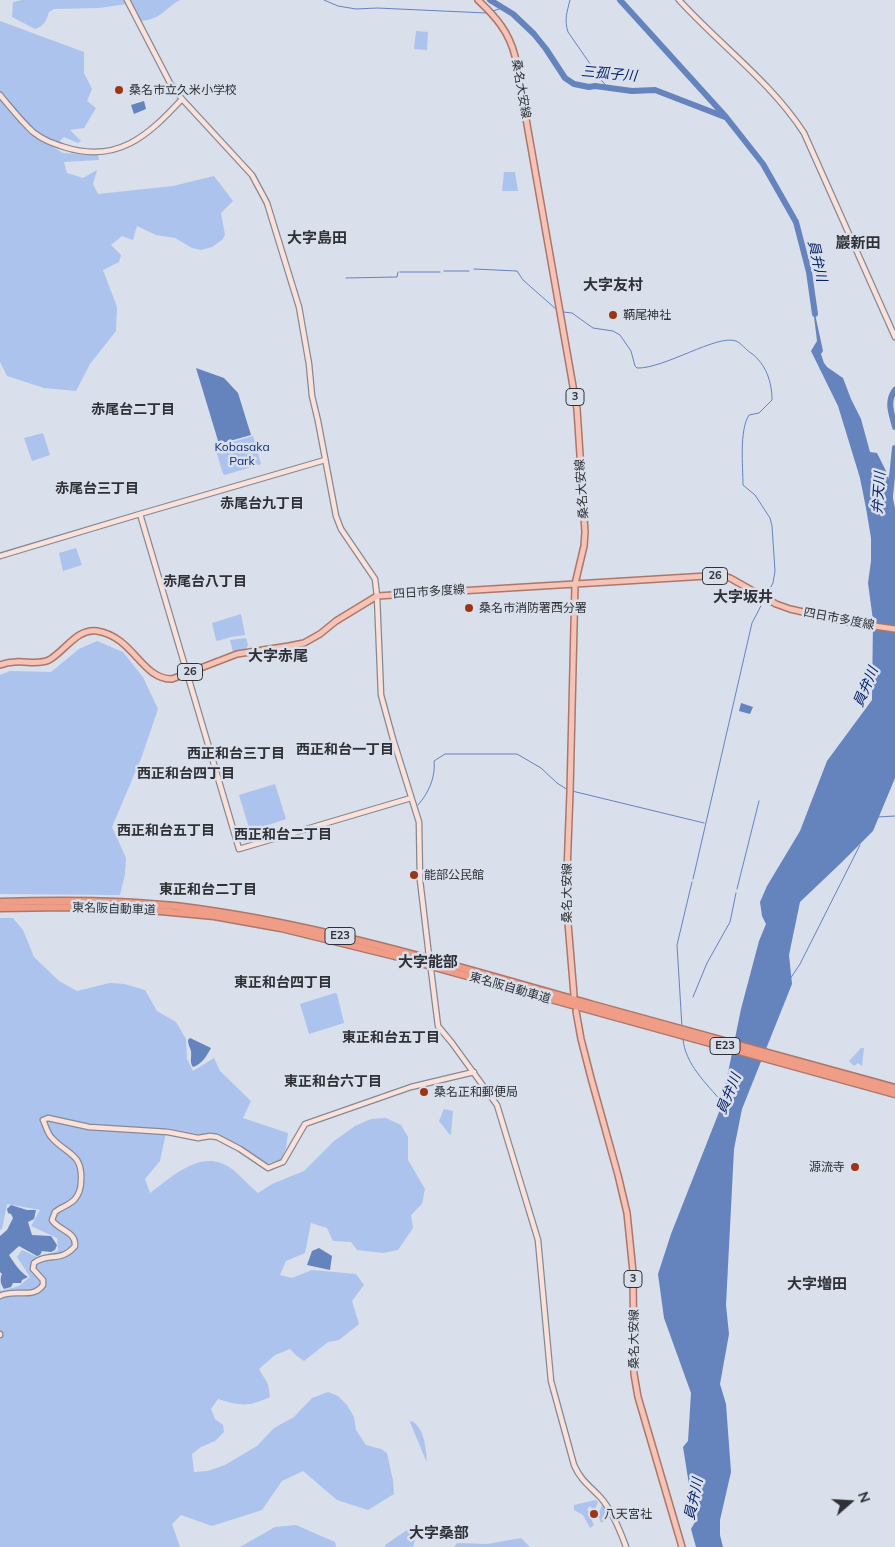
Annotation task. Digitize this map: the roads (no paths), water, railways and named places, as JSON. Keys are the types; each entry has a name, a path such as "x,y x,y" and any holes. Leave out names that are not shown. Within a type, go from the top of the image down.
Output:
{"highway":[{"name":"東名阪自動車道","path":"0,902 140,903 215,912 282,923 396,950 670,1029"},
{"name":"東名阪自動車道","path":"0,908 139,909 214,916 254,923 395,956 670,1029 881,1087 895,1094"},
{"name":"東名阪自動車道","path":"881,1087 895,1088"}],"main road":[{"name":"桑名大安線","path":"478,0 506,31 515,56 577,409 585,532 584,546 575,584 566,899 574,995"},
{"name":"四日市多度線","path":"0,665 15,662 34,663 46,661 81,634 88,631 96,631 112,636 125,644 150,672 159,677 172,679 237,654 304,643 377,596 716,576 730,578 776,604 790,609 847,622 895,629"},
{"name":"桑名大安線","path":"576,1011 581,1039 627,1213 633,1272 632,1353 638,1397 682,1547"}],"street":[{"path":"126,0 162,70 182,99 252,175 267,203 299,307 309,364 312,396 333,505 338,522 375,579 381,695 418,818 420,829 420,880 429,956"},
{"path":"679,0 795,119 804,134 895,337"},
{"path":"0,95 21,121 35,133 49,142 87,153 107,151 136,141 158,125 182,99"},
{"path":"0,556 325,460"},
{"path":"140,514 239,849 411,798"},
{"path":"431,970 436,1019 439,1029 452,1043 497,1105 538,1240 550,1372 574,1465 579,1477 603,1500 621,1532 626,1547"},
{"path":"0,1296 10,1292 34,1293 40,1290 44,1285 34,1269 34,1263 44,1257 65,1256 75,1246 73,1237 55,1224 53,1216 55,1212 76,1199 81,1186 81,1167 70,1151 53,1140 43,1120 48,1118 89,1127 168,1132 198,1138 218,1137 268,1168 283,1162 302,1127 311,1121 403,1090 474,1072"}],"water":[{"path":"144,101 146,109 134,114 131,105"},
{"path":"812,300 824,363 843,378 861,419 870,452 877,453 888,475 895,508 895,778 873,831 800,902 789,955 792,984 742,1109 734,1149 726,1305 729,1334 720,1384 726,1404 731,1472 720,1520 720,1535 723,1547 696,1547 691,1529 695,1522 683,1447 688,1441 691,1393 664,1318 658,1274 671,1234 721,1107 741,1009 759,941 766,924 762,916 760,902 767,886 800,831 827,761 872,700 873,620 868,583 871,561 871,538 860,478 838,406 811,351 817,341"},
{"path":"196,368 224,378 238,393 251,435 219,444"},
{"path":"741,703 753,707 750,714 739,711"},
{"path":"190,1038 211,1048 201,1062 193,1067 188,1042"},
{"path":"11,1205 27,1210 36,1210 34,1219 28,1222 32,1235 51,1236 57,1245 55,1250 51,1252 42,1251 37,1256 19,1246 9,1255 28,1277 22,1280 21,1283 13,1283 11,1287 4,1289 0,1272 0,1236 7,1230 13,1218 7,1209"},
{"path":"319,1248 332,1256 330,1270 307,1265 312,1251"}],"waterway":[{"path":"324,0 338,6 356,9 377,8 486,13"},
{"name":"三孤子川","path":"490,0 513,14 534,34 565,78 574,84 632,91 655,90 725,117"},
{"path":"570,0 566,20 568,32 609,89"},
{"name":"員弁川","path":"620,0 726,117 763,164 796,222 809,272 815,314"},
{"name":"三孤子川","path":"493,11 502,8"},
{"path":"474,269 517,271 523,280 557,310"},
{"path":"444,271 469,271"},
{"path":"346,278 397,277 398,272"},
{"path":"400,272 440,272"},
{"path":"563,312 572,313 593,328 613,331 620,335 631,351 637,368 661,363 716,342 727,340 738,342 761,362 769,380 772,400 759,413 749,415 744,430 742,459 743,485 755,495 770,518 772,526 775,571 773,583 766,596"},
{"name":"弁天川","path":"895,390 890,404 895,427"},
{"name":"弁天川","path":"890,496 895,448"},
{"path":"693,879 752,623 764,600"},
{"path":"418,805 430,785 434,773 434,761 445,754 517,754 541,768 557,783 568,790"},
{"path":"572,791 704,823"},
{"path":"737,889 759,801"},
{"path":"878,817 895,816"},
{"path":"790,979 800,964 860,845"},
{"path":"682,1027 677,945 692,882"},
{"path":"693,997 707,963 730,922 736,893"},
{"path":"683,1039 692,1065 722,1102"}],"place":[{"name":"桑名市立久米小学校","path":"119,90"},
{"name":"鞆尾神社","path":"613,315"},
{"name":"桑名市消防署西分署","path":"469,608"},
{"name":"能部公民館","path":"414,875"},
{"name":"桑名正和郵便局","path":"424,1092"},
{"name":"源流寺","path":"855,1167"},
{"name":"八天宮社","path":"594,1514"}],"district":[{"name":"大字島田","path":"317,238"},
{"name":"巖新田","path":"858,243"},
{"name":"大字友村","path":"613,285"},
{"name":"赤尾台二丁目","path":"133,410"},
{"name":"赤尾台三丁目","path":"97,489"},
{"name":"赤尾台九丁目","path":"262,504"},
{"name":"赤尾台八丁目","path":"205,582"},
{"name":"大字坂井","path":"743,597"},
{"name":"大字赤尾","path":"278,656"},
{"name":"西正和台一丁目","path":"345,750"},
{"name":"西正和台三丁目","path":"236,754"},
{"name":"西正和台四丁目","path":"186,774"},
{"name":"西正和台五丁目","path":"166,831"},
{"name":"西正和台二丁目","path":"283,835"},
{"name":"東正和台二丁目","path":"208,890"},
{"name":"大字能部","path":"428,962"},
{"name":"東正和台四丁目","path":"283,983"},
{"name":"東正和台五丁目","path":"391,1038"},
{"name":"東正和台六丁目","path":"333,1082"},
{"name":"大字増田","path":"817,1284"},
{"name":"大字桑部","path":"439,1533"}],"park label":[{"name":"Kobasaka Park","path":"242,454"}]}
